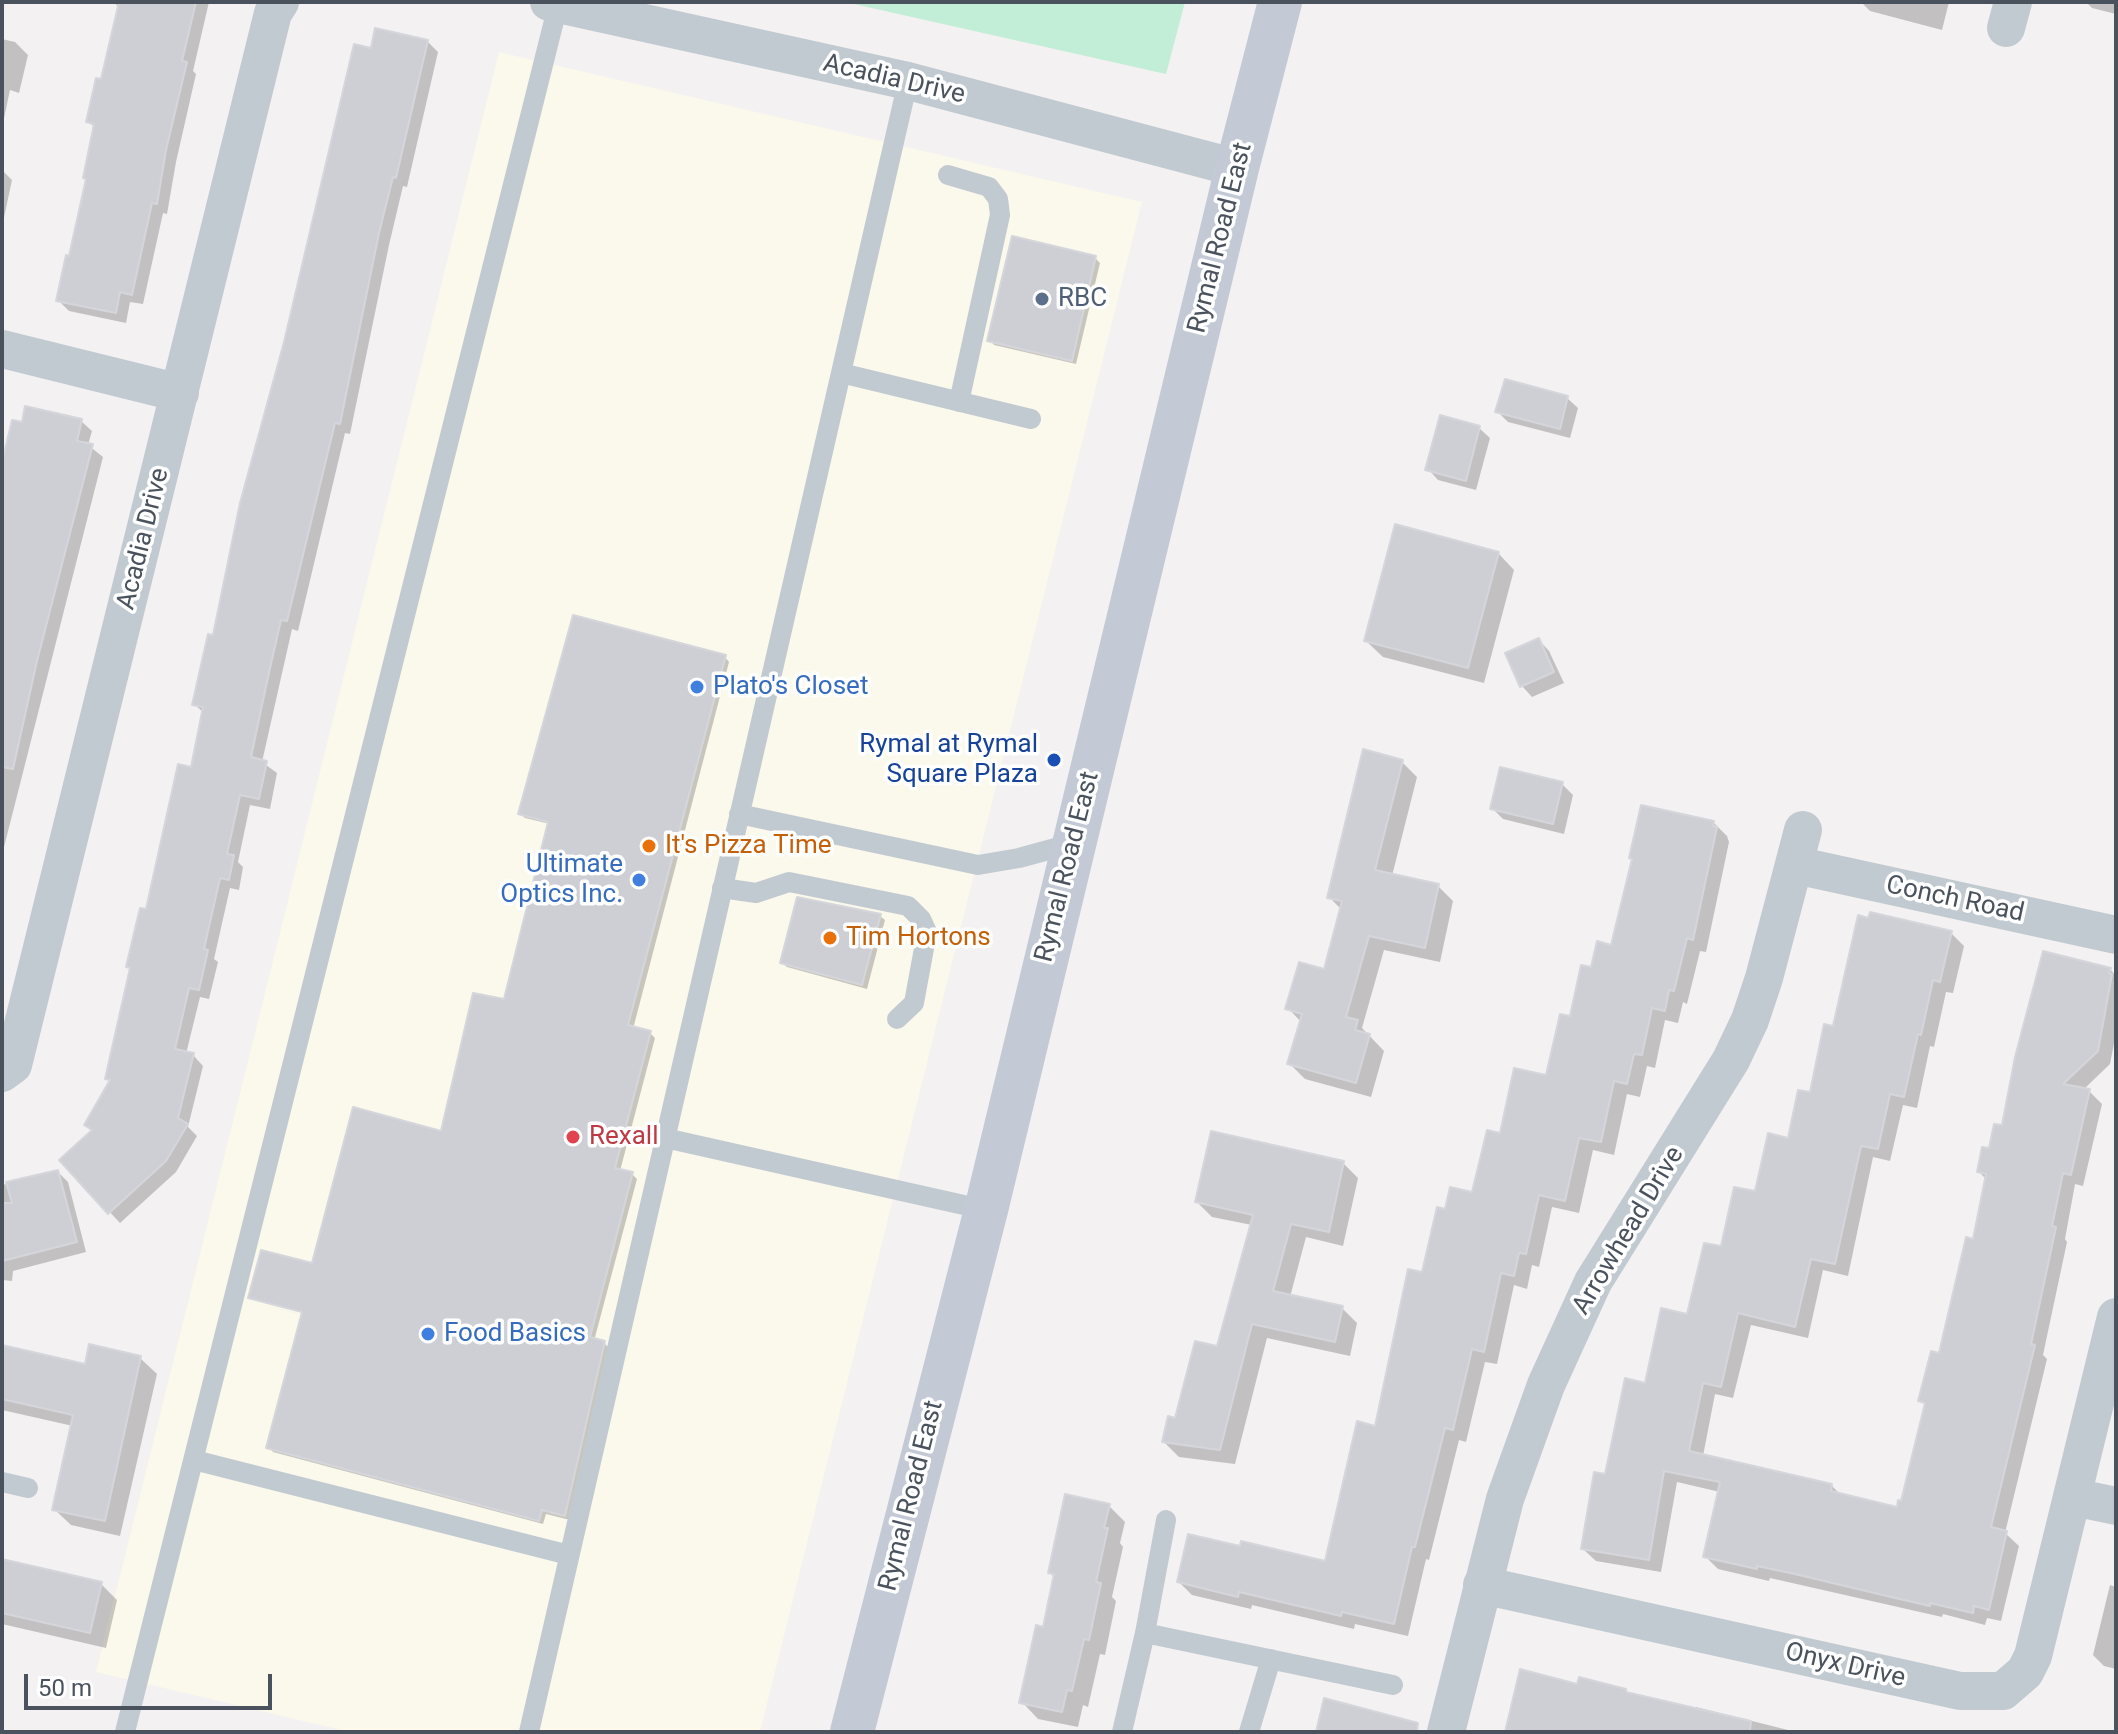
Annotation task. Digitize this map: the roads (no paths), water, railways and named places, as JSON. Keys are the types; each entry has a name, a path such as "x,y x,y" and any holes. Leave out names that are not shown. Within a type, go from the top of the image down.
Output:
{"main road":[{"name":"Rymal Road East","path":"852,1732 986,1210 1237,168 1280,2"}],"street":[{"name":"Acadia Drive","path":"2,1073 13,1065 273,13 280,2"},
{"name":"Acadia Drive","path":"554,3 908,81 1237,168"},
{"path":"2,349 180,393"},
{"name":"Conch Road","path":"1799,847 2116,935"},
{"name":"Arrowhead Drive","path":"1446,1732 1505,1499 1546,1385 1586,1297 1731,1060 1750,1020 1799,847"},
{"name":"Onyx Drive","path":"1482,1585 1960,1691 2003,1691 2025,1672 2033,1656 2116,1317"},
{"path":"2073,1497 2116,1506"}],"lane":[{"path":"125,1732 554,3"},
{"path":"529,1732 908,81"},
{"path":"948,175 989,187 998,199 1000,215 959,402"},
{"path":"841,373 1031,419"},
{"path":"739,814 978,865 1074,843"},
{"path":"722,888 756,893 789,882 908,906 921,919 927,932 914,1003 897,1019"},
{"path":"665,1138 986,1210"},
{"path":"194,1460 569,1555"},
{"path":"2,1482 28,1488"},
{"path":"1122,1732 1145,1633 1166,1520"},
{"path":"1145,1633 1393,1685"},
{"path":"1249,1732 1271,1659"}],"place":[{"name":"RBC","path":"1042,299"},
{"name":"Plato's Closet","path":"697,687"},
{"name":"Rymal at Rymal Square Plaza","path":"1054,760"},
{"name":"It's Pizza Time","path":"649,846"},
{"name":"Ultimate Optics Inc.","path":"639,880"},
{"name":"Tim Hortons","path":"830,938"},
{"name":"Rexall","path":"573,1137"},
{"name":"Food Basics","path":"428,1334"}]}
